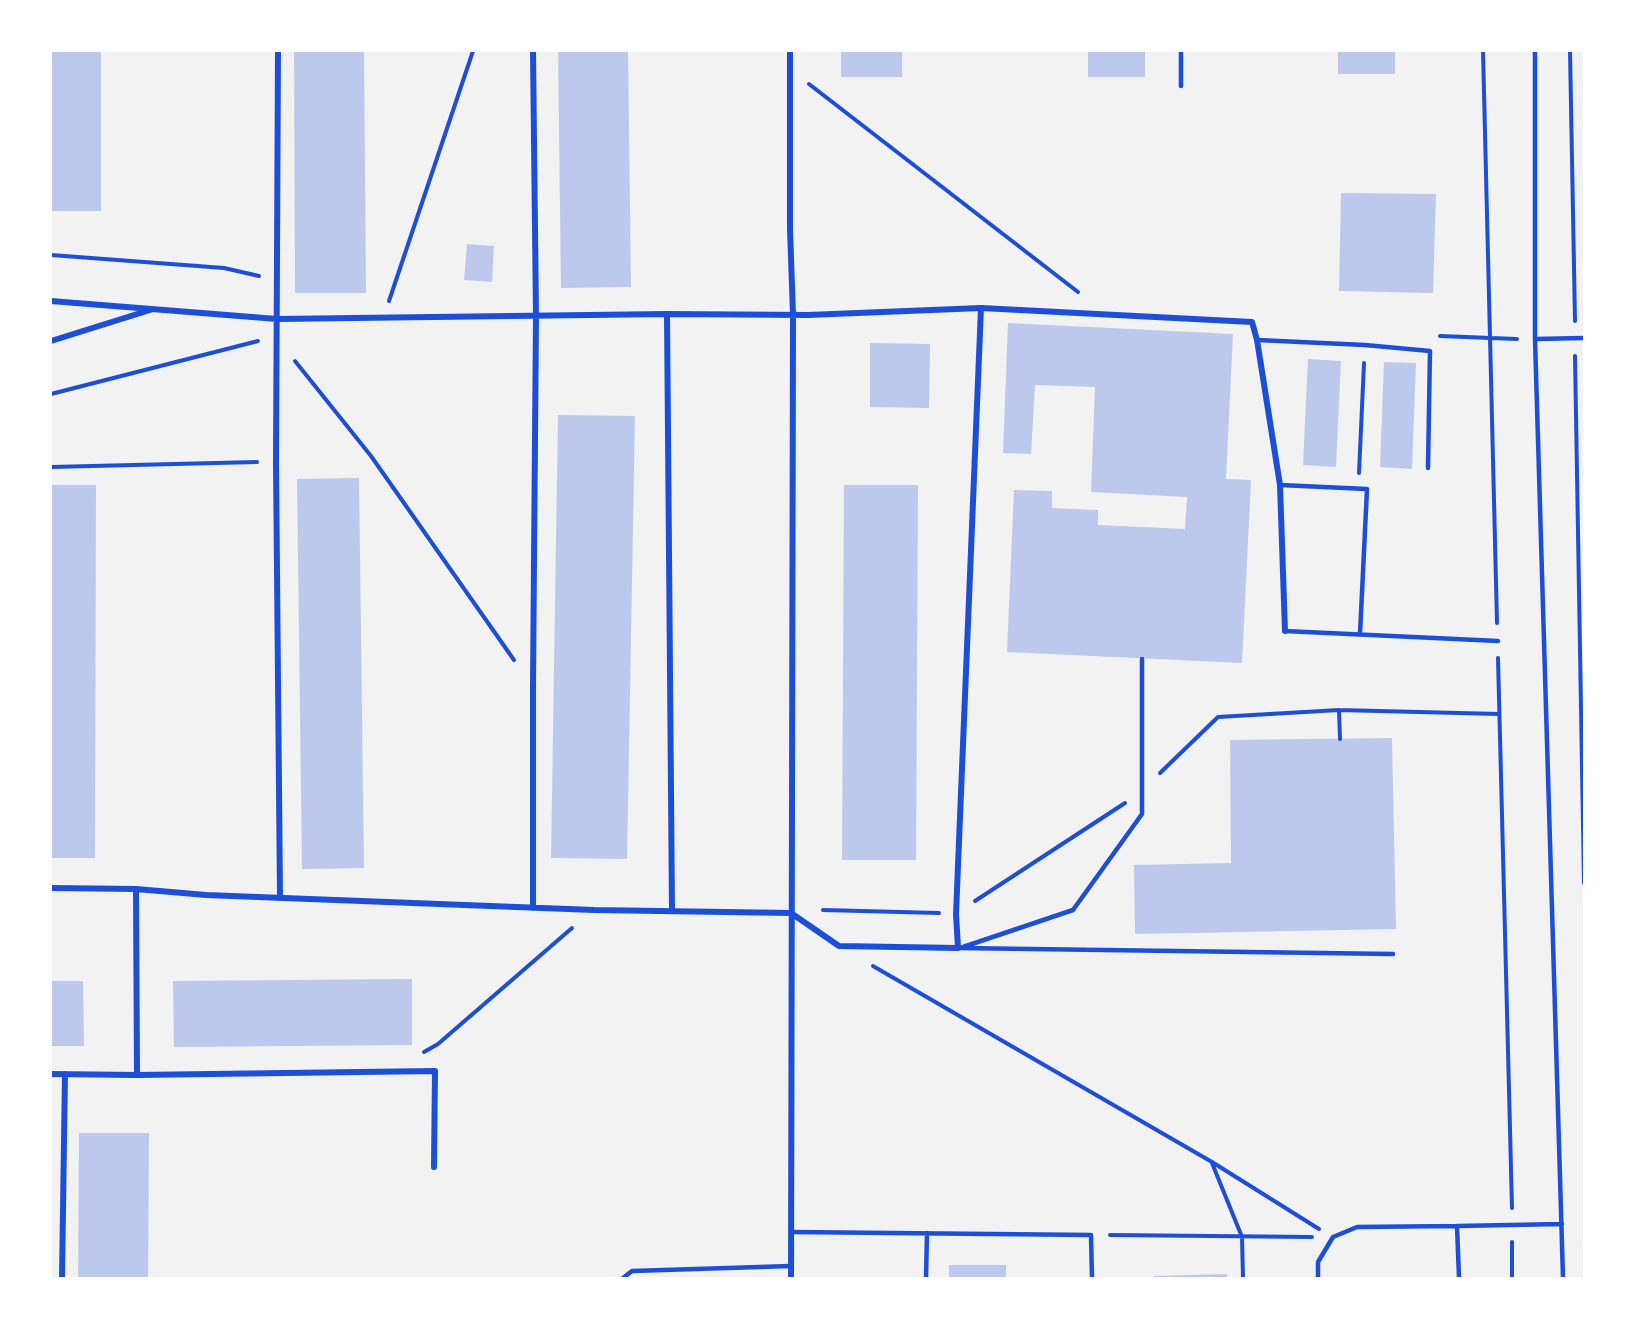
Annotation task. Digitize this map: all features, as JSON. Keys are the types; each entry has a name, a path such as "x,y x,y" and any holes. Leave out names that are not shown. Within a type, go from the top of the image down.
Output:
{"street":[{"path":"278,51 276,462 280,897"},
{"path":"533,51 536,316 533,908"},
{"path":"790,51 790,230 793,314 791,1278"},
{"path":"51,301 277,319 793,314 981,308 1252,322 1257,340 1280,485 1285,631"},
{"path":"51,888 136,889 206,895 594,910 791,911 839,946 958,948 956,914 981,308"},
{"path":"51,341 154,309"},
{"path":"667,314 672,910"},
{"path":"136,889 137,1075"},
{"path":"51,1074 435,1071 434,1167"},
{"path":"62,1278 64,1074"}],"lane":[{"path":"1181,51 1181,86"},
{"path":"1535,51 1535,339 1563,1278"},
{"path":"1535,339 1584,338"},
{"path":"1257,340 1365,345 1430,351 1428,468"},
{"path":"1280,485 1367,489 1360,634"},
{"path":"1285,631 1498,641"},
{"path":"958,948 1072,910 1142,814 1142,659"},
{"path":"958,948 1393,954"},
{"path":"1318,1278 1318,1262 1333,1237 1357,1227 1562,1224"},
{"path":"1457,1226 1459,1278"},
{"path":"791,1232 1091,1235 1092,1278"},
{"path":"926,1278 927,1233"},
{"path":"623,1278 632,1271 790,1266"}],"path":[{"path":"384,317 473,51"},
{"path":"1483,51 1512,1278"},
{"path":"1570,51 1584,883"},
{"path":"806,82 1108,316"},
{"path":"51,255 224,268 251,273 276,282"},
{"path":"51,394 276,336 371,456 533,686"},
{"path":"1359,473 1365,345"},
{"path":"51,467 276,462"},
{"path":"791,911 956,914 1142,792 1218,717 1339,710 1499,714"},
{"path":"1339,710 1340,739"},
{"path":"417,1055 438,1044 594,910"},
{"path":"870,964 1212,1162 1333,1237"},
{"path":"1212,1162 1242,1237 1243,1278"},
{"path":"1091,1235 1333,1237"}],"building":[{"path":"51,51 101,51 101,211 51,211"},
{"path":"294,51 364,51 366,293 295,293"},
{"path":"558,51 628,51 631,287 561,288"},
{"path":"841,51 902,51 902,77 841,77"},
{"path":"1088,51 1145,51 1145,77 1088,77"},
{"path":"1338,51 1395,51 1395,74 1338,74"},
{"path":"1341,193 1436,194 1433,293 1339,291"},
{"path":"467,244 494,246 492,282 464,280"},
{"path":"1008,323 1233,334 1226,479 1251,480 1242,663 1007,652 1014,490 1052,491 1052,508 1098,510 1098,525 1185,529 1187,497 1091,492 1095,387 1035,385 1031,454 1003,453"},
{"path":"870,343 930,344 929,408 870,407"},
{"path":"1308,359 1341,361 1336,467 1303,465"},
{"path":"1384,362 1416,363 1412,469 1380,467"},
{"path":"558,415 635,416 627,859 551,858"},
{"path":"359,478 364,868 302,869 297,479"},
{"path":"51,485 96,485 95,858 51,858"},
{"path":"844,485 918,485 916,860 842,860"},
{"path":"1392,738 1396,929 1135,934 1134,865 1231,863 1230,740"},
{"path":"412,979 412,1045 174,1047 173,981"},
{"path":"51,981 83,981 84,1046 51,1046"},
{"path":"79,1133 149,1133 148,1278 78,1278"},
{"path":"949,1265 1006,1265 1006,1278 949,1278"},
{"path":"1227,1274 1227,1278 1154,1278 1154,1276"}]}
